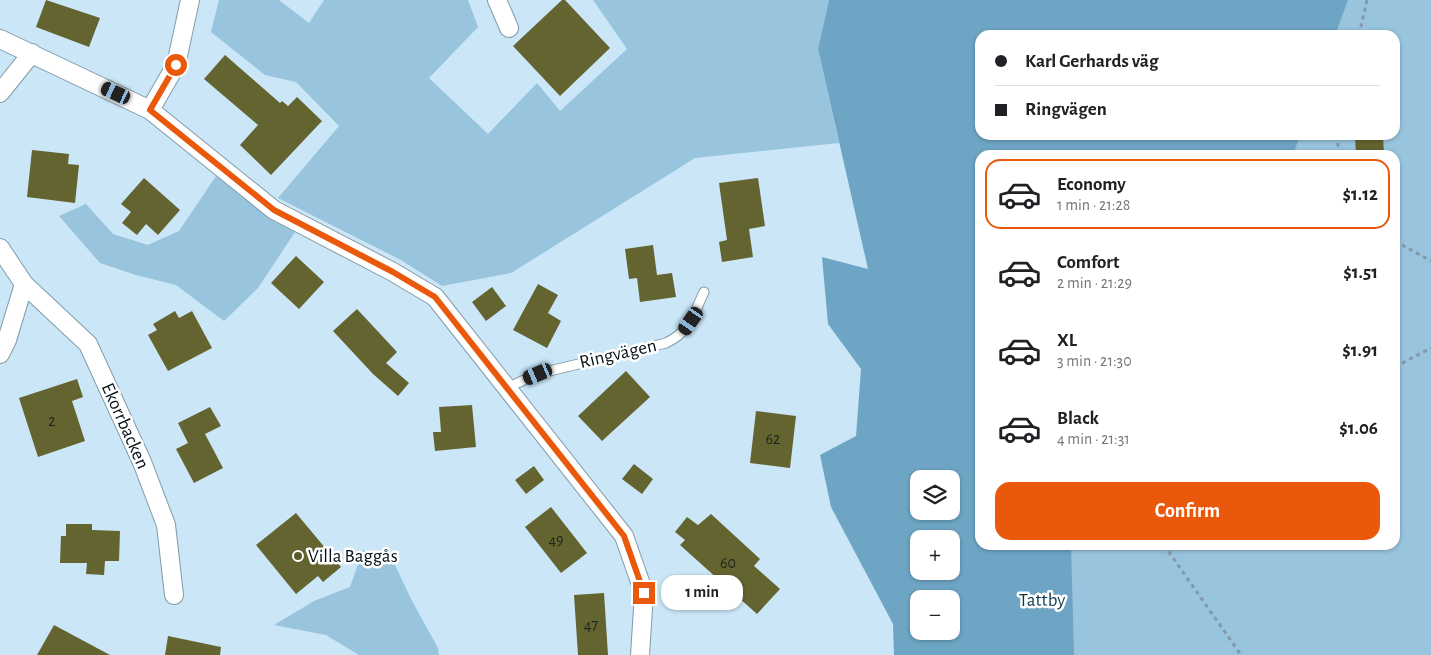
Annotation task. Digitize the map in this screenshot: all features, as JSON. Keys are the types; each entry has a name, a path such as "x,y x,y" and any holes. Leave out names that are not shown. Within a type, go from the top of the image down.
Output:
{"street":[{"path":"150,110 176,65 190,0"},
{"path":"497,0 508,28"},
{"path":"0,38 150,110 274,210 393,272 435,297 624,536 644,593 640,655"},
{"path":"0,93 32,53"},
{"name":"Ekorrbacken","path":"0,248 24,284 88,344 142,462 166,524 174,595"},
{"path":"0,354 7,340 24,284"}],"lane":[{"name":"Ringvägen","path":"507,388 538,374 666,343 680,336 691,321 704,292"}],"path":[{"path":"1360,30 1367,0"},
{"path":"1400,244 1431,261"},
{"path":"1400,364 1431,348"},
{"path":"1168,550 1241,655"}],"green space":[{"path":"219,0 279,0 309,23 324,0 468,0 478,27 429,78 488,134 537,83 560,111 627,49 593,0 829,0 818,49 839,143 695,158 511,273 442,286 401,260 278,198 339,126 296,82 265,75 211,32"},
{"name":"Tattby","path":"1026,0 1431,0 1431,655 976,655 980,550 1400,550 1400,150 1072,150 1074,140 1400,140 1400,30 1044,30"},
{"path":"216,176 272,219 295,232 258,288 224,321 176,285 136,275 100,263 59,216 86,204 113,234 148,245 179,231"},
{"path":"363,550 394,563 438,648 439,655 359,655 326,635 274,625 314,601 350,587"}],"shaded area":[{"path":"829,0 1348,0 1337,30 975,30 975,140 1298,140 1295,150 975,150 975,550 1071,550 1074,655 894,655 893,624 831,507 820,455 856,436 861,369 828,324 822,257 868,269 818,49"}],"building":[{"path":"46,0 100,18 89,47 36,27"},
{"path":"562,0 565,0 610,48 560,96 513,46"},
{"path":"225,55 280,103 282,101 288,106 297,97 322,121 271,175 240,145 258,125 204,79"},
{"path":"1355,140 1383,140 1384,150 1356,150"},
{"path":"32,150 69,154 68,164 79,165 75,203 27,197"},
{"path":"144,178 180,210 158,235 146,224 137,235 122,223 131,212 121,204"},
{"path":"758,178 765,226 749,229 753,257 722,262 719,242 727,240 719,183"},
{"path":"653,245 657,275 672,273 676,297 640,302 637,278 629,279 625,249"},
{"path":"296,256 324,282 299,309 271,283"},
{"path":"538,284 558,295 548,313 561,321 547,348 513,330"},
{"path":"492,287 506,306 486,321 472,302"},
{"path":"357,309 397,352 386,363 409,383 398,396 373,374 333,331"},
{"path":"175,311 179,318 192,311 212,348 168,371 148,335 157,330 153,324"},
{"path":"626,371 650,397 602,441 578,416"},
{"path":"77,379 83,397 72,401 85,441 38,457 19,398"},
{"path":"472,405 476,447 435,451 433,432 441,432 439,407"},
{"path":"210,407 221,426 205,434 223,468 194,483 176,449 188,443 178,423"},
{"path":"756,411 796,416 790,468 750,463"},
{"path":"634,464 653,479 642,494 622,479"},
{"path":"534,466 544,480 526,494 515,480"},
{"path":"551,507 587,553 561,573 525,527"},
{"name":"Villa Baggås","path":"296,513 341,567 323,582 318,576 296,594 256,545"},
{"path":"711,514 760,559 754,566 780,589 757,614 680,545 685,540 675,532 687,517 698,525"},
{"path":"66,524 92,524 92,530 120,531 119,561 105,561 104,575 86,574 87,563 60,563 61,536 66,536"},
{"path":"604,593 608,655 578,655 574,595"},
{"path":"54,625 110,655 37,655"},
{"path":"168,636 221,647 220,655 165,655"}],"place":[{"name":"Villa Baggås","path":"298,556"}],"route":[{"path":"176,65 150,110 274,210 393,272 435,297 624,536 644,593"}]}
